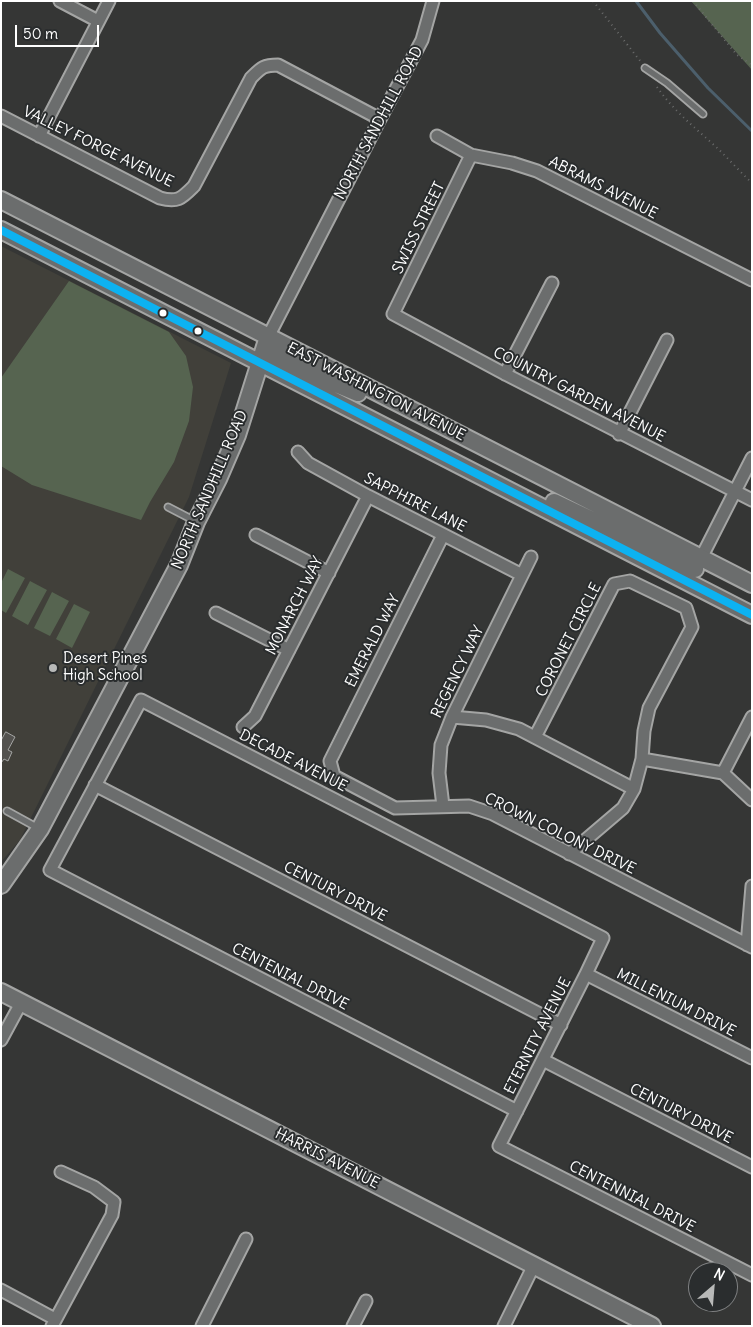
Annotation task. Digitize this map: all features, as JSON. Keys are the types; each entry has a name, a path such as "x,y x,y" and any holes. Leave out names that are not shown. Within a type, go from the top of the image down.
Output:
{"main road":[{"name":"EAST WASHINGTON AVENUE","path":"1,200 470,470 695,570 752,584"},
{"name":"EAST WASHINGTON AVENUE","path":"1,230 264,350 288,364 364,396 395,401 695,570 752,615"},
{"name":"NORTH SANDHILL ROAD","path":"1,886 40,829 179,565 196,522 218,479 237,435 264,350"},
{"name":"HARRIS AVENUE","path":"1,992 652,1326"}],"street":[{"path":"60,1 98,21"},
{"path":"39,136 109,1"},
{"name":"NORTH SANDHILL ROAD","path":"264,350 380,119 422,40 433,1"},
{"name":"VALLEY FORGE AVENUE","path":"1,116 160,198 171,201 182,198 194,186 251,78 260,68 268,65 278,65 380,119"},
{"name":"ABRAMS AVENUE","path":"437,136 471,155 512,163 537,171 752,280"},
{"name":"SWISS STREET","path":"393,314 471,155"},
{"path":"505,374 552,283"},
{"name":"COUNTRY GARDEN AVENUE","path":"393,314 619,434 752,500"},
{"path":"619,434 667,340"},
{"name":"SAPPHIRE LANE","path":"298,452 308,464 522,575"},
{"path":"695,570 752,458"},
{"name":"MONARCH WAY","path":"243,727 255,716 368,496"},
{"path":"256,535 329,573"},
{"name":"EMERALD WAY","path":"330,761 443,535"},
{"name":"REGENCY WAY","path":"443,806 440,773 441,745 452,717 531,557"},
{"name":"CORONET CIRCLE","path":"536,737 614,584 630,581 686,608 692,627 649,708 644,731 642,759"},
{"path":"216,613 289,650"},
{"name":"DECADE AVENUE","path":"50,870 141,700 604,938"},
{"path":"452,717 486,720 519,729 634,789"},
{"path":"723,773 752,717"},
{"path":"569,854 623,808 634,789 642,759 723,773 752,800"},
{"name":"CROWN COLONY DRIVE","path":"330,761 334,776 395,808 469,806 493,814 749,946"},
{"name":"CENTURY DRIVE","path":"95,785 561,1025"},
{"name":"CENTENIAL DRIVE","path":"50,870 517,1111"},
{"path":"749,946 752,886"},
{"name":"ETERNITY AVENUE","path":"499,1146 604,938"},
{"name":"MILLENIUM DRIVE","path":"586,974 752,1058"},
{"path":"1,1040 21,1002"},
{"name":"CENTURY DRIVE","path":"543,1060 752,1167"},
{"name":"CENTENNIAL DRIVE","path":"499,1146 752,1275"},
{"path":"1,1290 54,1322 112,1215 114,1202 94,1187 61,1172"},
{"path":"202,1326 246,1239"},
{"path":"504,1326 534,1265"},
{"path":"353,1326 366,1301"}],"lane":[{"path":"645,68 668,83 703,114"},
{"path":"168,507 196,522"},
{"path":"7,811 40,829"}],"path":[{"path":"693,1 737,55 752,65"}],"shaded area":[{"name":"Desert Pines High School","path":"1,246 231,363 189,497 20,840 1,862"}],"green space":[{"path":"691,1 752,1 752,70"},
{"path":"69,281 169,332 186,356 193,387 189,421 174,462 141,520 32,485 1,466 1,378"},
{"path":"8,569 25,578 6,613 1,610 1,583"},
{"path":"30,581 47,590 28,625 12,616"},
{"path":"52,592 69,601 50,636 34,628"},
{"path":"74,604 90,612 72,648 56,639"}],"building":[{"path":"6,732 15,737 8,750 12,752 8,761 4,759 1,763 1,741"}],"waterway":[{"path":"636,1 660,33 708,88 752,131"}],"transit line":[{"path":"1,230 752,615"}],"place":[{"name":"Desert Pines High School","path":"53,668"}]}
